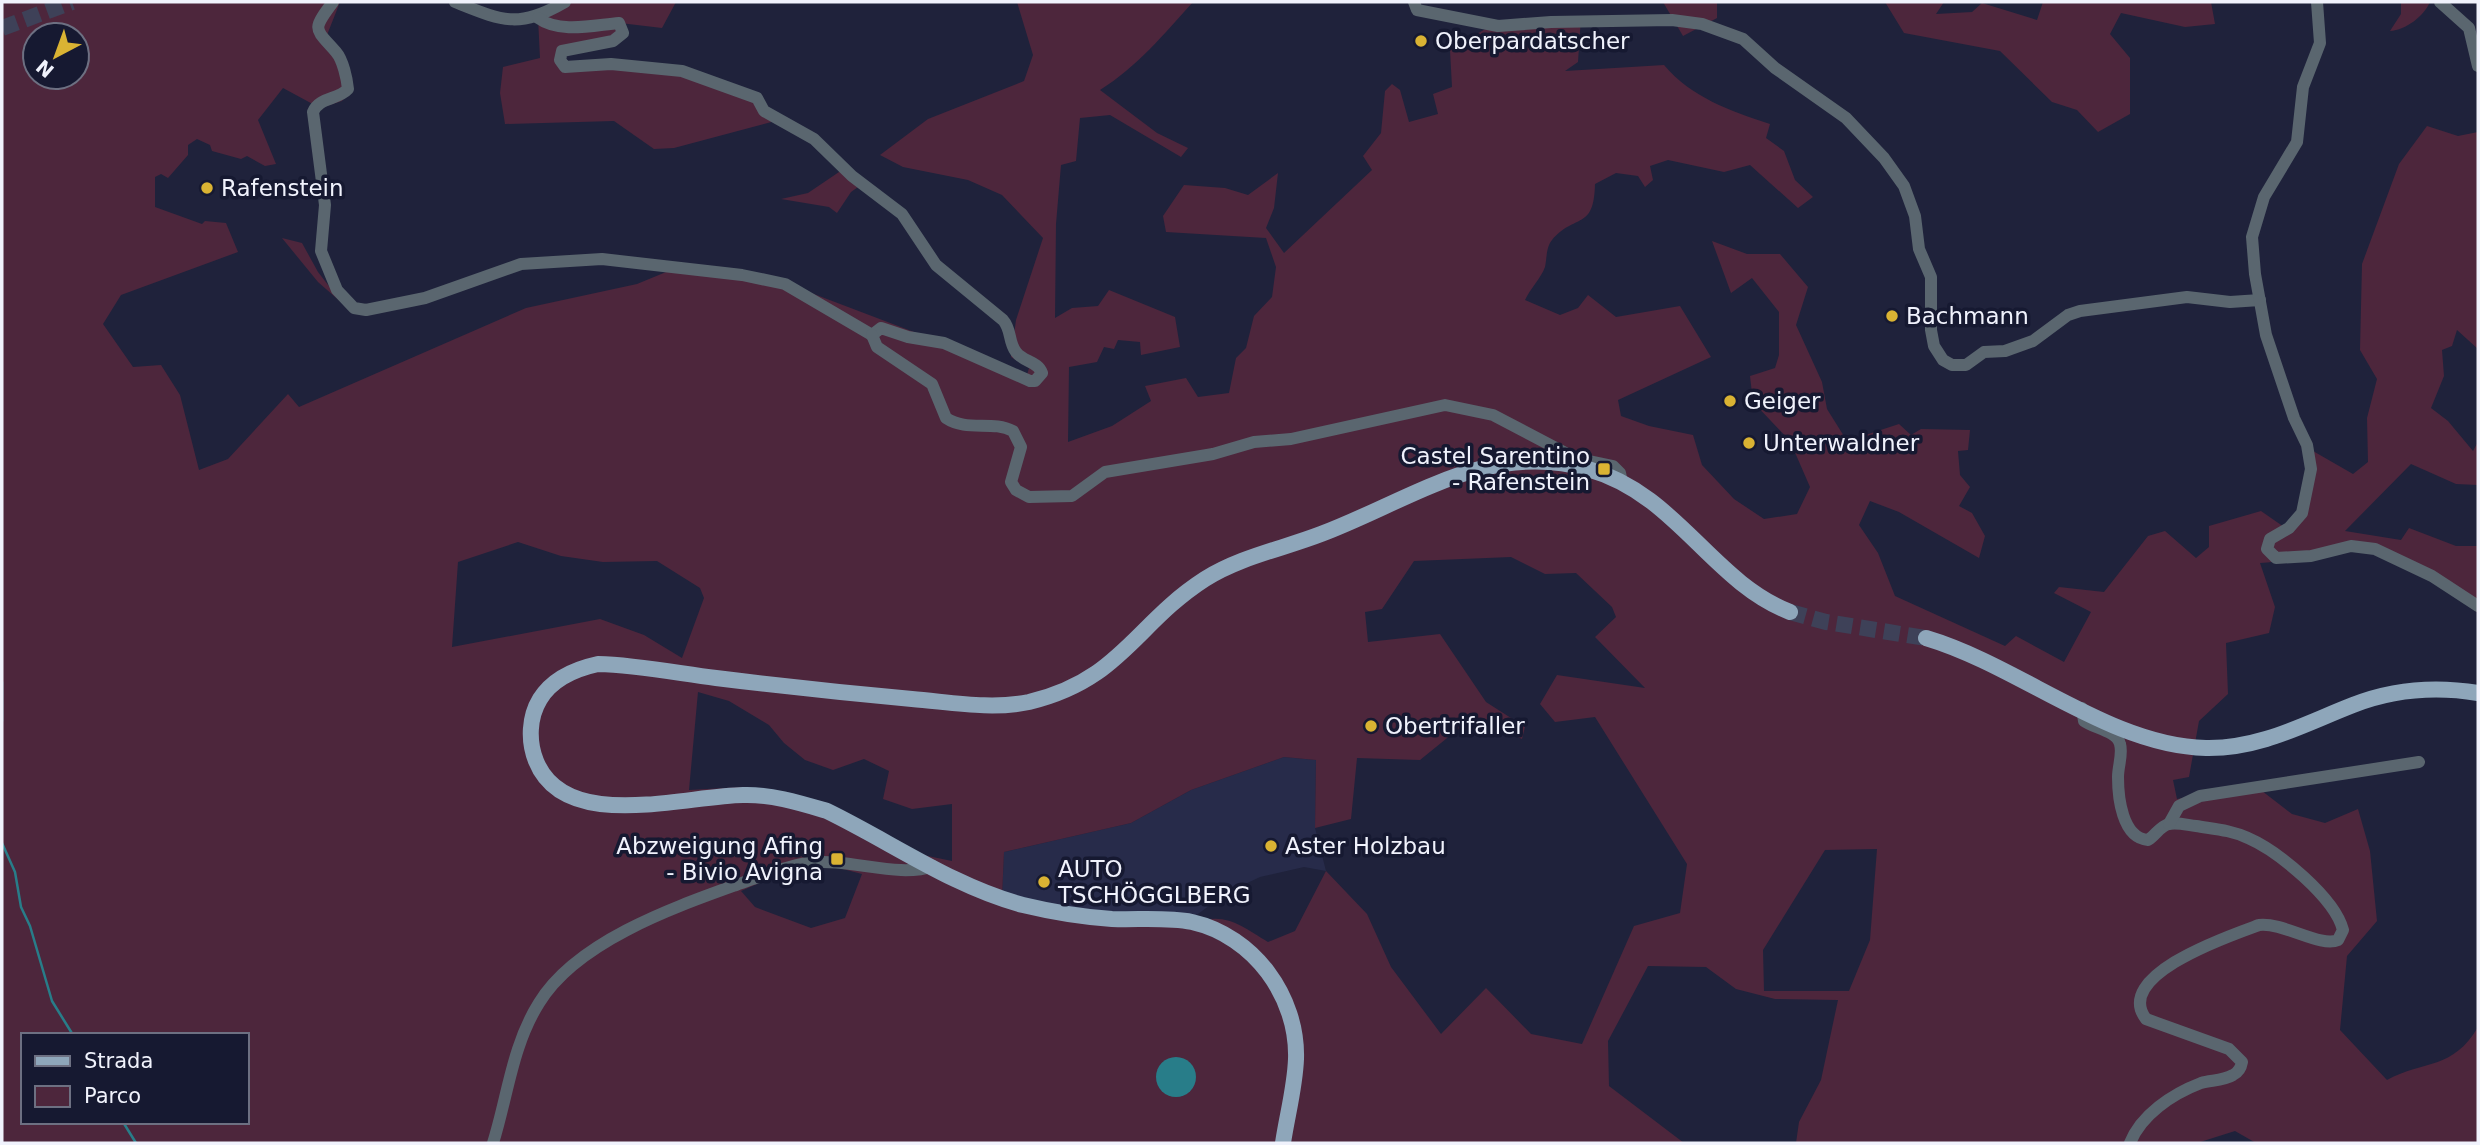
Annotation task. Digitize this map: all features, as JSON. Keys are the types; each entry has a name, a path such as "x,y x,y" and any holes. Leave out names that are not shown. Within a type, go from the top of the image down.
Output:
{"main road":[{"path":"1283,1143 1295,1070 1294,1029 1283,998 1272,978 1240,944 1222,933 1194,923 1107,918 1022,904 971,886 827,811 764,796 744,795 616,805 580,802 559,792 538,766 531,746 534,711 543,695 559,679 572,671 598,664 809,690 962,704 1027,702 1065,690 1102,671 1182,596 1215,574 1246,559 1322,534 1439,480 1481,467 1531,462 1567,464 1622,482 1673,517 1749,589 1790,612"},
{"path":"1926,638 1989,662 2158,743 2222,747 2270,739 2354,704 2413,689 2478,693"}],"street":[{"path":"333,2 321,18 318,31 324,43 338,55 348,89 341,95 319,103 313,111 325,205 321,251 337,290 354,308 366,310 425,298 521,264 547,260 602,259 733,274 785,284 872,335 877,347 932,384 946,418 960,425 1013,430 1021,447 1011,482 1016,490 1029,497 1072,496 1105,472 1213,454 1249,443 1291,439 1445,405 1493,415 1575,458 1613,466 1620,473 1622,482"},
{"path":"455,2 500,19 538,18 565,2"},
{"path":"1414,2 1417,10 1498,26 1551,22 1672,20 1720,29 1749,42 1775,68 1846,118 1884,158 1904,186 1916,216 1919,249 1931,277 1934,346 1943,360 1952,365 1966,365 1984,352 2005,351 2033,341 2068,315 2080,311 2187,297 2230,302 2260,300"},
{"path":"2318,2 2320,43 2303,88 2297,142 2264,197 2253,229 2255,274 2270,348 2307,444 2311,469 2302,513 2289,528 2270,539 2268,553 2280,558 2311,556 2351,546 2375,549 2432,576 2478,606"},
{"path":"2440,2 2469,28 2478,66"},
{"path":"538,18 547,24 566,27 620,23 623,33 613,41 562,51 560,60 565,67 611,64 682,71 757,98 764,111 814,139 852,176 902,214 936,265 1003,320 1010,330 1014,350 1020,357 1037,365 1042,373 1035,382 1030,381 944,342 908,337 881,328 872,335"},
{"path":"2082,708 2084,721 2114,736 2121,745 2119,797 2130,831 2142,840 2148,840 2169,824 2179,806 2200,796 2419,762"},
{"path":"2130,1143 2141,1123 2154,1111 2200,1083 2231,1076 2242,1062 2229,1049 2146,1019 2140,1010 2140,1002 2155,973 2259,925 2275,925 2328,943 2338,940 2343,934 2339,918 2322,897 2286,862 2261,844 2230,831 2169,824"},
{"path":"493,1143 514,1056 539,1002 562,976 629,928 661,911 796,865 837,861 906,872 933,866"}],"shaded area":[{"path":"1284,757 1316,760 1315,828 1326,871 1304,867 1260,877 1228,892 1187,922 1002,898 1004,852 1131,823 1191,790"},
{"path":"1176,1057 1184,1058 1190,1063 1195,1069 1195,1085 1190,1091 1184,1096 1176,1097 1168,1096 1162,1091 1157,1085 1156,1077 1157,1069 1162,1063 1168,1058"}],"green space":[{"path":"2,2 340,2 327,35 352,89 342,101 320,108 283,88 258,120 276,164 265,166 247,156 241,159 212,151 210,145 197,139 188,145 188,155 168,178 161,174 155,177 155,207 202,224 205,221 226,223 238,252 121,295 103,324 133,367 161,365 180,395 199,470 228,459 288,394 299,407 526,308 637,284 671,270 798,288 1027,375 1029,368 1011,357 1016,320 1043,238 1002,195 968,180 903,167 880,155 928,119 1024,81 1033,55 1017,2 1193,2 1138,60 1100,90 1157,133 1188,148 1181,157 1110,115 1080,118 1076,161 1061,165 1056,224 1055,318 1072,308 1098,306 1109,290 1175,317 1180,347 1141,355 1140,342 1118,340 1114,349 1104,347 1097,362 1069,367 1068,442 1112,426 1151,401 1145,386 1186,378 1198,397 1229,393 1236,358 1246,348 1254,316 1272,297 1276,267 1266,238 1166,232 1163,216 1184,185 1225,188 1248,195 1278,173 1274,208 1266,228 1284,253 1372,170 1363,156 1381,133 1385,91 1392,84 1400,90 1409,122 1438,114 1433,94 1452,87 1450,50 1497,22 1581,17 1578,62 1565,71 1664,65 1686,86 1712,102 1770,124 1766,138 1784,151 1795,180 1813,197 1798,208 1750,165 1724,172 1668,160 1650,166 1653,180 1645,187 1638,176 1616,173 1595,184 1594,199 1587,215 1552,240 1545,267 1525,300 1560,315 1578,308 1588,295 1616,317 1680,306 1711,357 1618,400 1621,416 1649,426 1693,435 1702,465 1734,499 1764,519 1797,514 1810,487 1790,441 1753,402 1750,376 1775,368 1779,355 1779,312 1752,278 1731,293 1712,241 1747,254 1780,254 1808,287 1796,325 1822,382 1827,409 1847,441 1899,424 1911,435 1921,429 1970,430 1968,450 1958,451 1960,475 1970,487 1959,506 1972,513 1985,536 1979,558 1899,512 1870,501 1859,525 1878,553 1895,596 2005,646 2016,636 2064,662 2091,612 2054,593 2059,587 2104,592 2148,536 2165,531 2196,558 2209,547 2209,526 2261,511 2284,527 2300,507 2313,451 2353,474 2368,462 2367,418 2377,379 2360,350 2362,264 2399,164 2427,126 2458,136 2478,132 2478,349 2457,330 2452,346 2442,350 2444,376 2431,408 2448,421 2473,451 2478,442 2478,485 2456,484 2411,464 2345,531 2401,540 2409,528 2456,546 2478,546 2478,613 2417,571 2400,562 2365,552 2260,563 2275,607 2269,633 2226,643 2228,694 2199,721 2189,777 2173,780 2177,799 2253,784 2292,814 2325,823 2358,809 2370,851 2377,921 2347,956 2340,1030 2387,1080 2448,1057 2468,1041 2478,1027 2478,1143 2256,1143 2235,1131 2197,1143 1796,1143 1799,1122 1821,1080 1838,1000 1775,999 1736,989 1706,967 1648,966 1608,1041 1609,1086 1684,1143 2,1143","holes":["518,542 561,556 603,562 657,561 700,588 704,598 682,658 644,635 600,619 452,647 458,562","1511,557 1545,574 1576,573 1612,607 1616,617 1595,637 1645,688 1557,675 1540,704 1555,722 1595,717 1687,864 1680,913 1634,926 1582,1044 1531,1034 1486,988 1441,1034 1391,967 1367,914 1326,871 1295,931 1268,942 1241,926 1224,920 1194,923 1228,944 1190,927 1002,898 1004,852 1131,823 1191,790 1284,757 1316,760 1315,828 1351,819 1357,758 1420,760 1473,717 1522,739 1525,727 1486,702 1440,634 1368,642 1365,612 1382,609 1414,561","698,692 729,701 769,725 784,743 805,760 833,770 864,759 889,771 883,799 912,809 952,804 952,861 923,855 743,787 689,790","1877,849 1870,940 1849,991 1764,991 1763,950 1825,850","835,867 862,874 845,918 811,928 755,907 741,891 789,870"]},
{"path":"565,2 676,2 662,28 620,23 623,33 562,51 566,67 682,71 757,98 779,120 674,148 654,149 614,121 505,124 500,93 503,67 540,58 538,18"},
{"path":"1663,2 1717,2 1717,18 1683,36"},
{"path":"1885,2 1944,2 1936,14 1972,12 1982,3 2037,20 2043,2 2211,2 2215,24 2185,27 2121,13 2110,34 2130,58 2130,114 2098,132 2077,110 2052,102 2000,51 1904,33"},
{"path":"2401,2 2430,2 2414,21 2390,31 2401,14"},
{"path":"842,170 865,182 851,192 837,213 829,207 781,199 808,193"},
{"path":"282,238 302,243 318,272 342,303 318,282"}],"waterway":[{"path":"2,682 2,721"},
{"path":"2,843 15,872 21,907 30,926 52,1001 72,1033"},
{"path":"124,1124 136,1143"}],"tunnel":[{"path":"2,28 72,2"},
{"path":"1790,612 1826,622 1926,638"}],"place":[{"name":"Oberpardatscher","path":"1421,41"},
{"name":"Rafenstein","path":"207,188"},
{"name":"Bachmann","path":"1892,316"},
{"name":"Geiger","path":"1730,401"},
{"name":"Unterwaldner","path":"1749,443"},
{"name":"Castel Sarentino - Rafenstein","path":"1604,469"},
{"name":"Obertrifaller","path":"1371,726"},
{"name":"Aster Holzbau","path":"1271,846"},
{"name":"Abzweigung Afing - Bivio Avigna","path":"837,859"},
{"name":"AUTO TSCHÖGGLBERG","path":"1044,882"}]}
